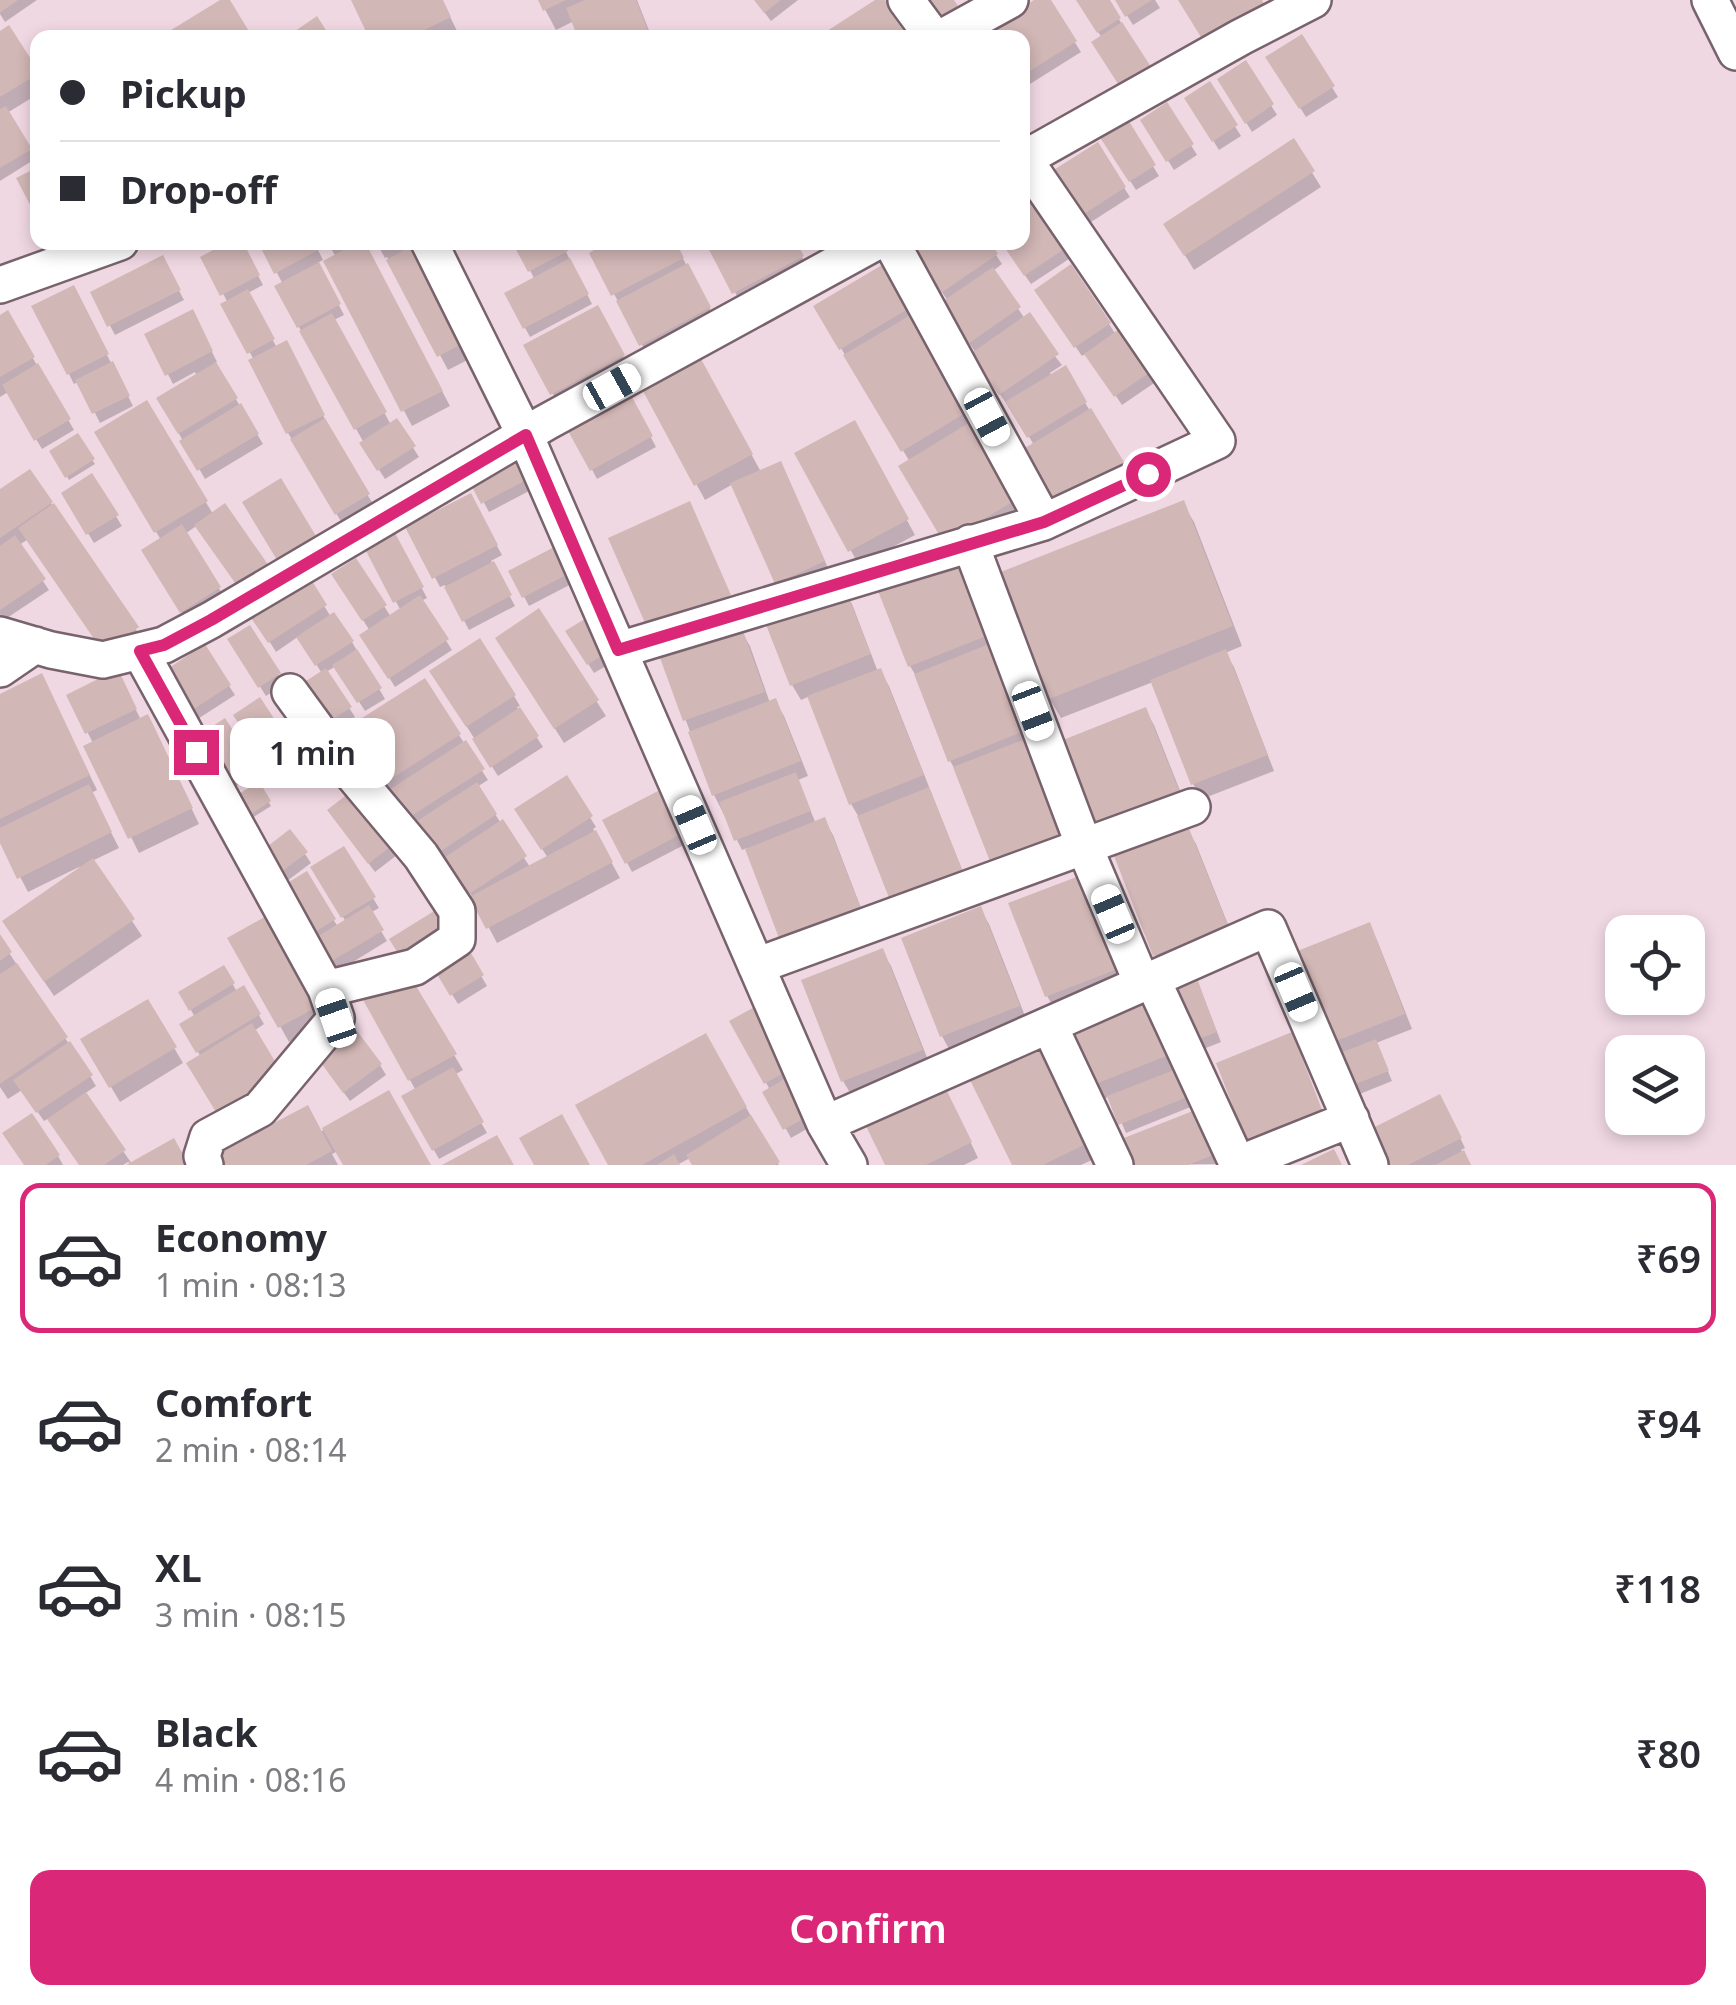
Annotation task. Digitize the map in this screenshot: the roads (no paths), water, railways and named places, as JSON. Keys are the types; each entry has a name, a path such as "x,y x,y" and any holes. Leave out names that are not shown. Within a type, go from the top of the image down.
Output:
{"street":[{"path":"906,0 930,30"},
{"path":"952,30 1010,0"},
{"path":"1030,154 1312,0"},
{"path":"1710,0 1736,52"},
{"path":"618,650 1044,522 1216,442 1030,168"},
{"path":"0,285 98,250"},
{"path":"433,250 526,435 833,1151 1049,1025 1268,928 1370,1165"},
{"path":"0,635 103,660 164,645 526,435 861,250"},
{"path":"895,250 1044,522"},
{"path":"970,543 1084,846 1237,1165 1351,1120"},
{"path":"0,669 35,645"},
{"path":"140,651 326,990 336,1018 260,1109 208,1137 202,1156 204,1165"},
{"path":"290,692 332,751 421,856 457,911 457,939 415,967 326,990"},
{"path":"756,966 1192,806"},
{"path":"1049,1025 1115,1165"}]}
